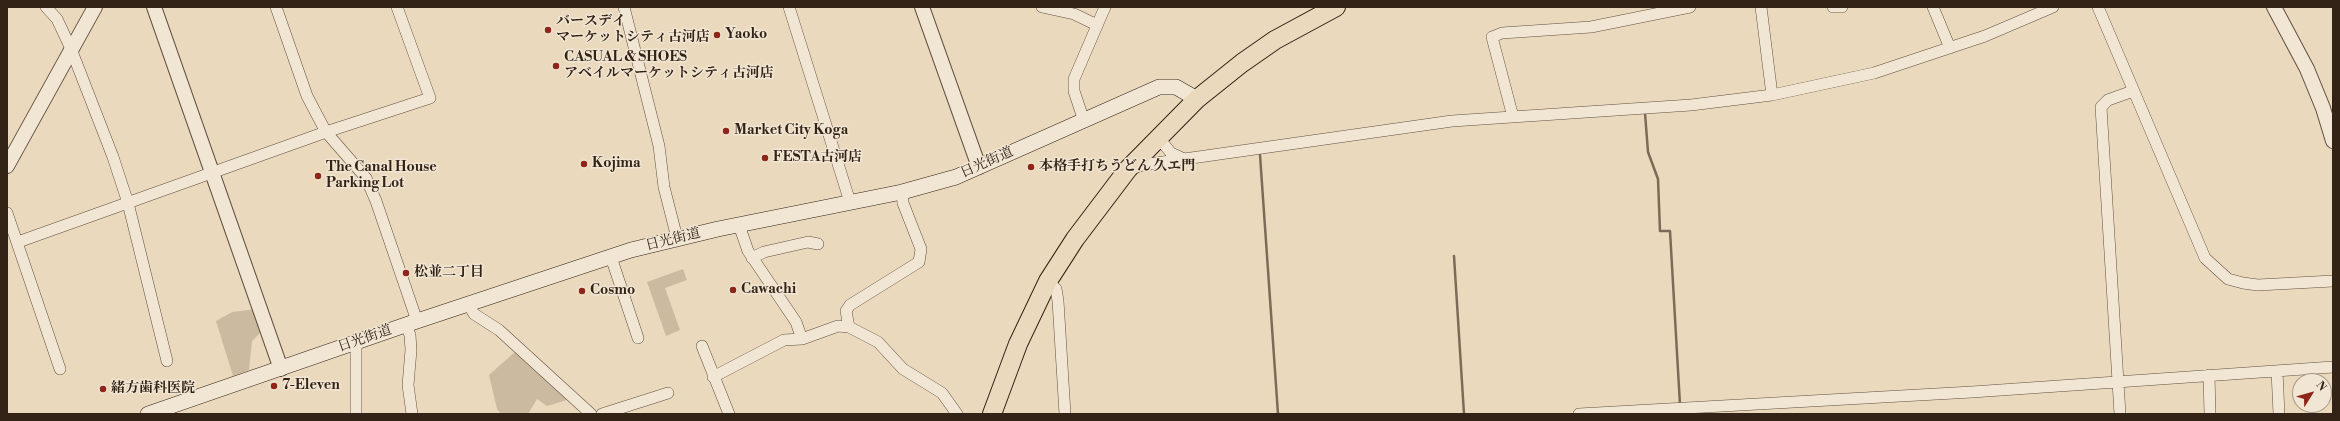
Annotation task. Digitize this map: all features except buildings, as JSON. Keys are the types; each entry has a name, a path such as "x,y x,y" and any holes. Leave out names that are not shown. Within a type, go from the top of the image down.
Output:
{"highway":[{"path":"992,414 1018,344 1048,281 1075,239 1128,169 1197,99 1242,62 1274,40 1336,7"}],"main road":[{"name":"日光街道","path":"148,414 170,410 412,323 611,257 677,238 940,183 979,168 1159,87 1176,87 1197,99"}],"street":[{"path":"46,7 57,19 71,49 113,156 128,203 167,360"},
{"path":"57,19 58,7"},
{"path":"7,166 71,49 96,7"},
{"path":"154,7 281,369"},
{"path":"276,7 307,96 326,132 366,178 376,201 412,323 410,335 411,350 408,385 412,414"},
{"path":"18,242 326,132 430,98 397,7"},
{"path":"624,7 659,146 664,187 677,238"},
{"path":"788,7 850,202"},
{"path":"922,7 979,168"},
{"path":"1042,7 1074,14 1097,25"},
{"path":"1084,121 1074,91 1074,79 1105,7"},
{"path":"1513,117 1492,37 1502,33 1591,28 1690,7"},
{"path":"1761,7 1772,95"},
{"path":"1832,7 1842,7"},
{"path":"1933,7 1950,48"},
{"path":"1128,169 1142,165 1452,121 1691,105 1772,95 1874,73 1950,48 2021,22 2053,7"},
{"path":"2098,7 2132,91 2159,148 2205,258 2215,270 2228,279 2258,285 2333,281"},
{"path":"2274,7 2328,107 2333,141"},
{"path":"2120,414 2102,107 2108,100 2132,91"},
{"path":"1158,137 1171,153 1184,159"},
{"path":"849,327 846,311 850,305 919,262 921,249 903,203 902,192"},
{"path":"7,213 60,369"},
{"path":"739,225 748,251 796,322 802,339"},
{"path":"752,258 764,252 808,242 818,244"},
{"path":"611,257 638,338"},
{"path":"1048,281 1056,289 1058,301 1065,414"},
{"path":"468,304 474,314 499,330 591,414"},
{"path":"714,377 784,340 802,339 838,326 849,327 878,342 904,369 942,393 957,414"},
{"path":"356,343 356,414"},
{"path":"702,346 729,414"},
{"path":"1579,414 1790,400 1972,392 2333,367"},
{"path":"2276,371 2279,414"},
{"path":"2209,375 2210,414"},
{"path":"602,414 668,393"}],"shaded area":[{"path":"683,269 687,280 665,288 680,330 666,336 647,282"},
{"path":"256,309 262,331 252,341 249,370 233,376 216,321 232,312"},
{"path":"516,351 563,394 567,400 547,406 537,399 528,414 501,414 497,409 489,375"}],"waterway":[{"path":"1645,113 1648,152 1658,179 1660,231 1670,231 1680,405"},
{"path":"1260,155 1278,414"},
{"path":"1454,256 1464,414"}],"place":[{"name":"バースデイ マーケットシティ古河店","path":"548,30"},
{"name":"Yaoko","path":"717,35"},
{"name":"CASUAL & SHOES アベイルマーケットシティ古河店","path":"556,66"},
{"name":"Market City Koga","path":"726,131"},
{"name":"FESTA古河店","path":"765,158"},
{"name":"Kojima","path":"584,164"},
{"name":"本格手打ちうどん 久エ門","path":"1031,167"},
{"name":"The Canal House Parking Lot","path":"318,176"},
{"name":"松並二丁目","path":"406,273"},
{"name":"Cawachi","path":"733,290"},
{"name":"Cosmo","path":"582,291"},
{"name":"7-Eleven","path":"274,386"},
{"name":"緒方歯科医院","path":"103,389"}]}
